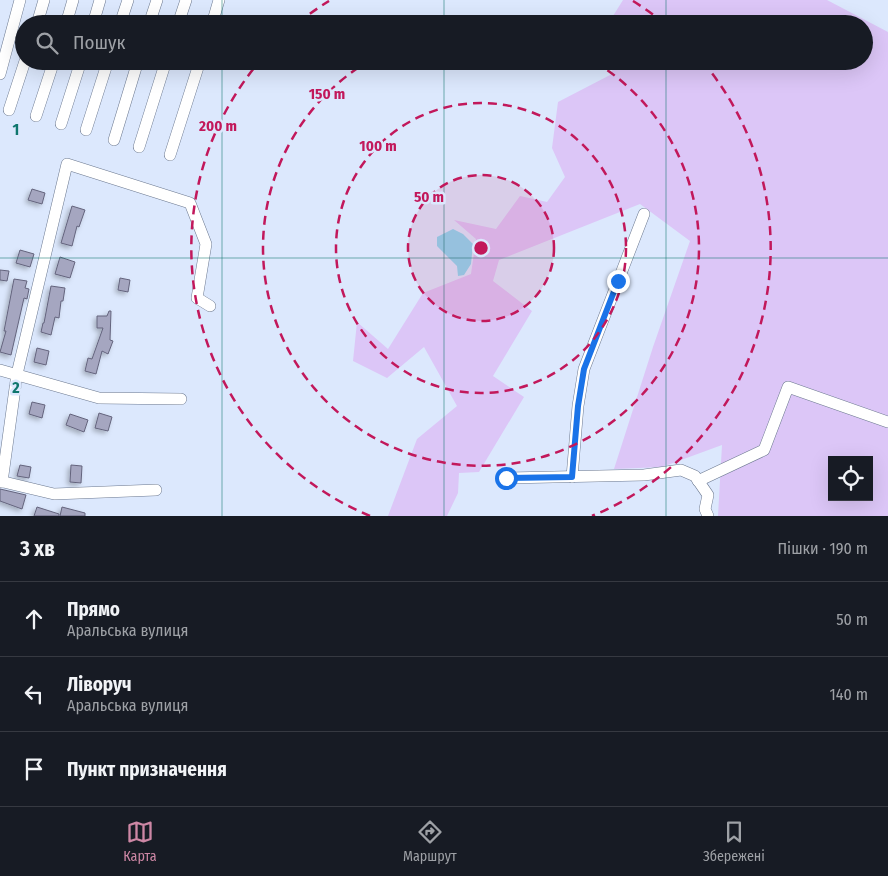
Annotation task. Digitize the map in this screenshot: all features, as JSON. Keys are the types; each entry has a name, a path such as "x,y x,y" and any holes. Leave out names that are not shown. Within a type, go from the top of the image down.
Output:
{"street":[{"path":"16,15 20,0"},
{"path":"40,15 44,0"},
{"path":"69,15 73,0"},
{"path":"96,15 100,0"},
{"path":"123,15 128,0"},
{"path":"152,15 157,0"},
{"path":"181,15 186,0"},
{"path":"215,15 219,0"},
{"path":"0,74 15,18"},
{"path":"9,110 21,70"},
{"path":"36,116 51,70"},
{"path":"61,124 78,70"},
{"path":"86,130 105,70"},
{"path":"114,140 135,70"},
{"path":"139,147 163,70"},
{"path":"170,155 197,70"},
{"path":"156,490 54,494 1,481 17,374 67,164 190,203 206,244 197,298 210,306"},
{"path":"572,477 578,406 584,369 644,214"},
{"path":"0,370 99,398 181,400"},
{"path":"698,482 764,450 788,387 888,422"},
{"path":"506,478 644,475 681,470 695,476 708,495 705,509 708,516"}],"shaded area":[{"path":"623,0 827,0 856,15 614,15"},
{"path":"873,24 888,32 888,516 718,516 722,445 662,467 614,469 653,347 690,241 640,204 499,260 493,281 532,311 493,376 524,397 479,472 459,473 458,493 447,516 388,516 417,439 457,406 424,347 387,378 353,361 357,322 388,349 423,293 471,274 476,239 454,220 496,229 520,196 547,202 565,177 552,148 558,102 612,74 612,70 873,70"}],"water":[{"path":"453,229 463,234 473,244 471,264 464,275 458,276 457,266 437,246 437,237"}],"building":[{"path":"32,189 45,193 42,204 28,200"},
{"path":"72,206 85,210 79,227 77,226 72,246 61,243"},
{"path":"20,250 34,254 30,267 16,263"},
{"path":"60,257 75,262 70,278 55,274"},
{"path":"0,270 9,271 7,281 0,280"},
{"path":"120,278 130,280 128,292 118,290"},
{"path":"14,279 27,281 25,288 29,289 27,299 24,298 11,355 0,352 6,331 4,331"},
{"path":"51,286 65,288 59,318 55,317 51,335 41,332"},
{"path":"109,311 111,311 110,340 113,341 108,354 102,351 96,374 85,371 88,358 92,359 103,328 97,328 97,316 107,316"},
{"path":"37,348 49,351 46,365 34,362"},
{"path":"32,402 45,405 42,418 29,414"},
{"path":"99,413 112,417 108,431 95,428"},
{"path":"70,414 88,420 84,432 66,425"},
{"path":"20,465 31,467 29,478 17,476"},
{"path":"71,465 82,466 81,483 70,482"},
{"path":"0,489 26,495 22,509 0,501"},
{"path":"37,507 59,514 59,516 34,516"},
{"path":"62,507 85,513 85,516 60,516"}],"route":[{"path":"506,478 572,477 578,406 584,369 618,281"}]}
